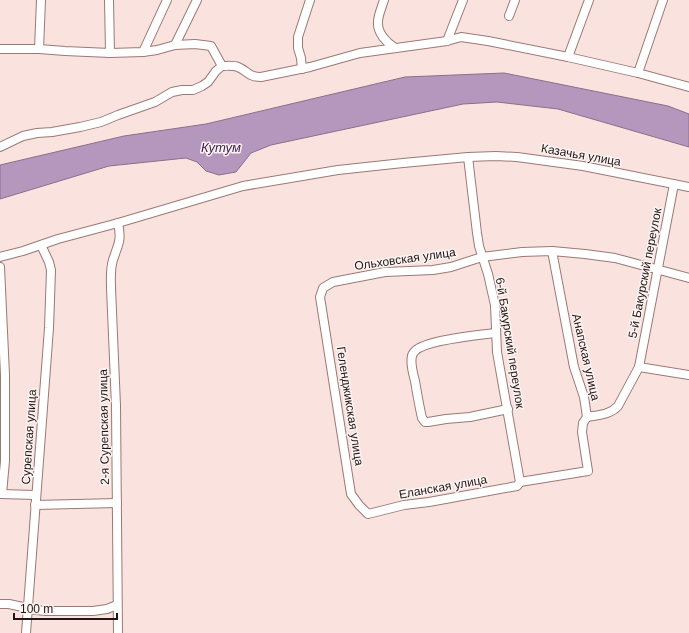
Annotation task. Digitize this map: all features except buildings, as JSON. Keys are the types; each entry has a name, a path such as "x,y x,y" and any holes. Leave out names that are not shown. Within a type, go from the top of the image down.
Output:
{"street":[{"path":"40,49 41,0"},
{"path":"109,0 110,53"},
{"path":"143,52 167,0"},
{"path":"175,45 197,0"},
{"path":"302,69 298,48 298,37 310,0"},
{"path":"384,0 378,22 379,30 389,44 395,48"},
{"path":"447,40 462,0"},
{"path":"509,16 515,0"},
{"path":"568,57 589,0"},
{"path":"638,73 663,0"},
{"path":"0,147 23,136 59,131 101,122 118,114 155,102 172,92 193,90 208,82 216,71 222,66 234,66 254,77 261,77 302,69 360,53 461,37 568,57 638,73 689,87"},
{"path":"0,50 40,49 110,53 143,52 175,45 195,44 211,46 222,66"},
{"name":"Казачья улица","path":"0,257 243,186 338,170 403,163 468,157 517,156 583,166 689,187"},
{"name":"6-й Бакурский переулок","path":"468,157 477,233 495,305 497,352 520,482"},
{"name":"5-й Бакурский переулок","path":"587,417 608,413 614,410 618,406 639,367 674,184"},
{"name":"2-я Сурепская улица","path":"118,223 120,241 113,260 110,288 116,406 118,633"},
{"name":"Сурепская улица","path":"26,633 51,284 51,270 49,262 41,245"},
{"name":"Ольховская улица","path":"320,296 323,288 333,282 385,272 433,270 451,267 482,257 522,252 585,254 615,258 689,278"},
{"name":"Анапская улица","path":"520,482 588,471 582,432 583,423 587,417 584,397 574,367 552,252"},
{"path":"0,267 5,375 5,461 1,494 36,495"},
{"name":"Геленджикская улица","path":"320,296 351,494 368,514"},
{"path":"496,333 460,337 420,347 414,351 412,355 413,375 424,422 470,417 508,409"},
{"path":"639,367 689,375"},
{"name":"Еланская улица","path":"368,514 404,505 517,486 520,482"},
{"path":"35,505 117,503"},
{"path":"0,604 9,604 46,611 93,611 106,609 117,605"}],"water":[{"name":"Кутум","path":"504,73 668,106 689,114 689,147 558,109 497,102 463,104 271,145 251,153 236,172 219,175 206,171 197,162 186,158 109,166 0,199 0,165 124,136 206,124 405,77"}]}
